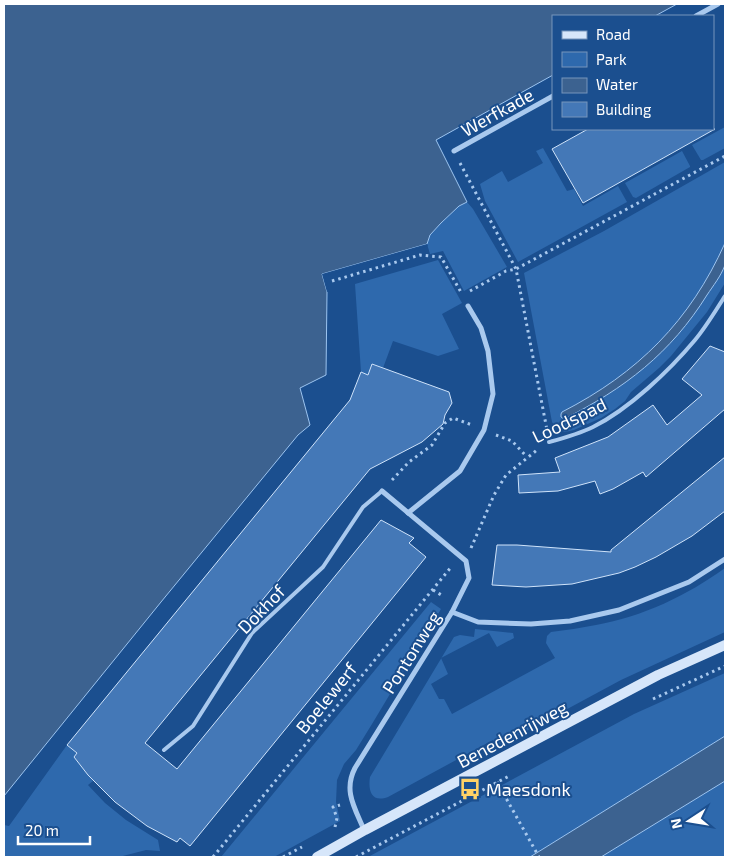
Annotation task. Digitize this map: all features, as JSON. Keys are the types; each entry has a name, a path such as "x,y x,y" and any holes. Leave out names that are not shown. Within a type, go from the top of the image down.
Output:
{"street":[{"path":"698,15 718,4"},
{"name":"Werfkade","path":"454,151 552,97"},
{"path":"408,513 460,471 484,430 493,394 488,351 481,328 468,306"},
{"path":"382,491 466,561 469,578 452,612"},
{"name":"Pontonweg","path":"364,830 351,801 350,777 452,612 478,622 530,624 570,621 619,610 689,582 725,558"},
{"name":"Benedenrijweg","path":"317,857 364,830 658,675 725,645"}],"lane":[{"name":"Loodspad","path":"549,442 592,428 628,404 664,373 696,339 725,296"},
{"name":"Dokhof","path":"164,750 193,726 252,633 323,567 363,507 382,491"}],"path":[{"path":"454,151 516,269 549,442"},
{"path":"462,294 506,271 516,269 725,156"},
{"path":"332,281 420,255 431,255 441,257 468,306"},
{"path":"382,491 409,462 432,445 445,423 453,418 512,440 527,457"},
{"path":"435,430 440,432"},
{"name":"Loodspad","path":"466,561 494,495 506,475 549,442"},
{"name":"Boelewerf","path":"213,857 460,556"},
{"path":"648,702 725,666"},
{"name":"Benedenrijweg","path":"356,857 514,773"},
{"path":"497,782 539,857"},
{"path":"331,831 336,827 337,818 333,807 351,801"},
{"path":"283,857 307,844"}],"green space":[{"path":"725,127 725,148 701,160 692,145"},
{"path":"543,148 567,191 574,189 583,206 618,186 627,202 518,262 485,201 480,184 502,171 508,182 543,163 536,151"},
{"path":"682,151 690,167 636,198 633,197 625,183"},
{"path":"725,162 725,283 707,312 671,356 615,409 601,418 574,430 565,432 556,428 552,422 524,273 604,231"},
{"path":"467,202 507,267 464,291 443,251 430,254 427,244 430,235 441,223 459,206"},
{"path":"438,260 462,303 442,314 459,349 438,356 393,341 383,368 372,364 368,375 361,372 355,284"},
{"path":"725,568 725,632 621,680 497,747 493,740 388,797 374,797 370,791 370,777 441,658 448,674 431,684 439,699 444,699 452,714 555,658 546,643 547,636 551,632 613,621 647,611 680,596"},
{"path":"431,602 441,609 356,750 344,764 337,780 336,802 340,821 274,857 221,857"},
{"path":"475,629 513,633 514,638 497,647 489,633 442,658 454,637 460,635 474,637"},
{"path":"725,673 725,736 530,857 368,857 634,714"},
{"path":"67,745 77,753 74,757 93,781 88,785 105,803 126,820 158,840 160,851 146,850 119,857 4,857 4,825 9,826"},
{"path":"725,781 725,857 601,857"}],"water":[{"path":"4,4 677,4 657,15 552,15 552,76 436,140 467,202 459,206 441,223 430,235 427,244 322,274 327,292 326,375 300,388 310,425 298,435 4,796"},
{"path":"725,243 726,263 719,277 693,316 662,352 607,395 564,419 561,417 562,412 615,380 659,342 695,297"},
{"path":"725,736 725,781 601,857 530,857"}],"pier":[{"path":"427,244 428,246 325,276 330,291 327,292 322,274"}],"building":[{"path":"586,130 713,130 583,203 552,149"},
{"path":"710,346 725,352 725,409 646,477 643,472 600,494 595,481 558,491 519,493 518,475 560,472 555,458 608,437 653,405 667,425 702,395 682,379"},
{"path":"372,364 449,392 452,403 445,415 443,424 422,442 370,469 145,743 177,769 381,520 414,538 409,543 426,557 190,846 180,838 177,842 147,826 115,802 88,775 74,757 77,753 67,745 350,400 361,372 368,375"},
{"path":"725,457 725,511 692,536 656,557 619,573 572,584 526,587 492,585 497,545 611,552 611,550"}],"place":[{"name":"Maesdonk","path":"470,789"}]}
